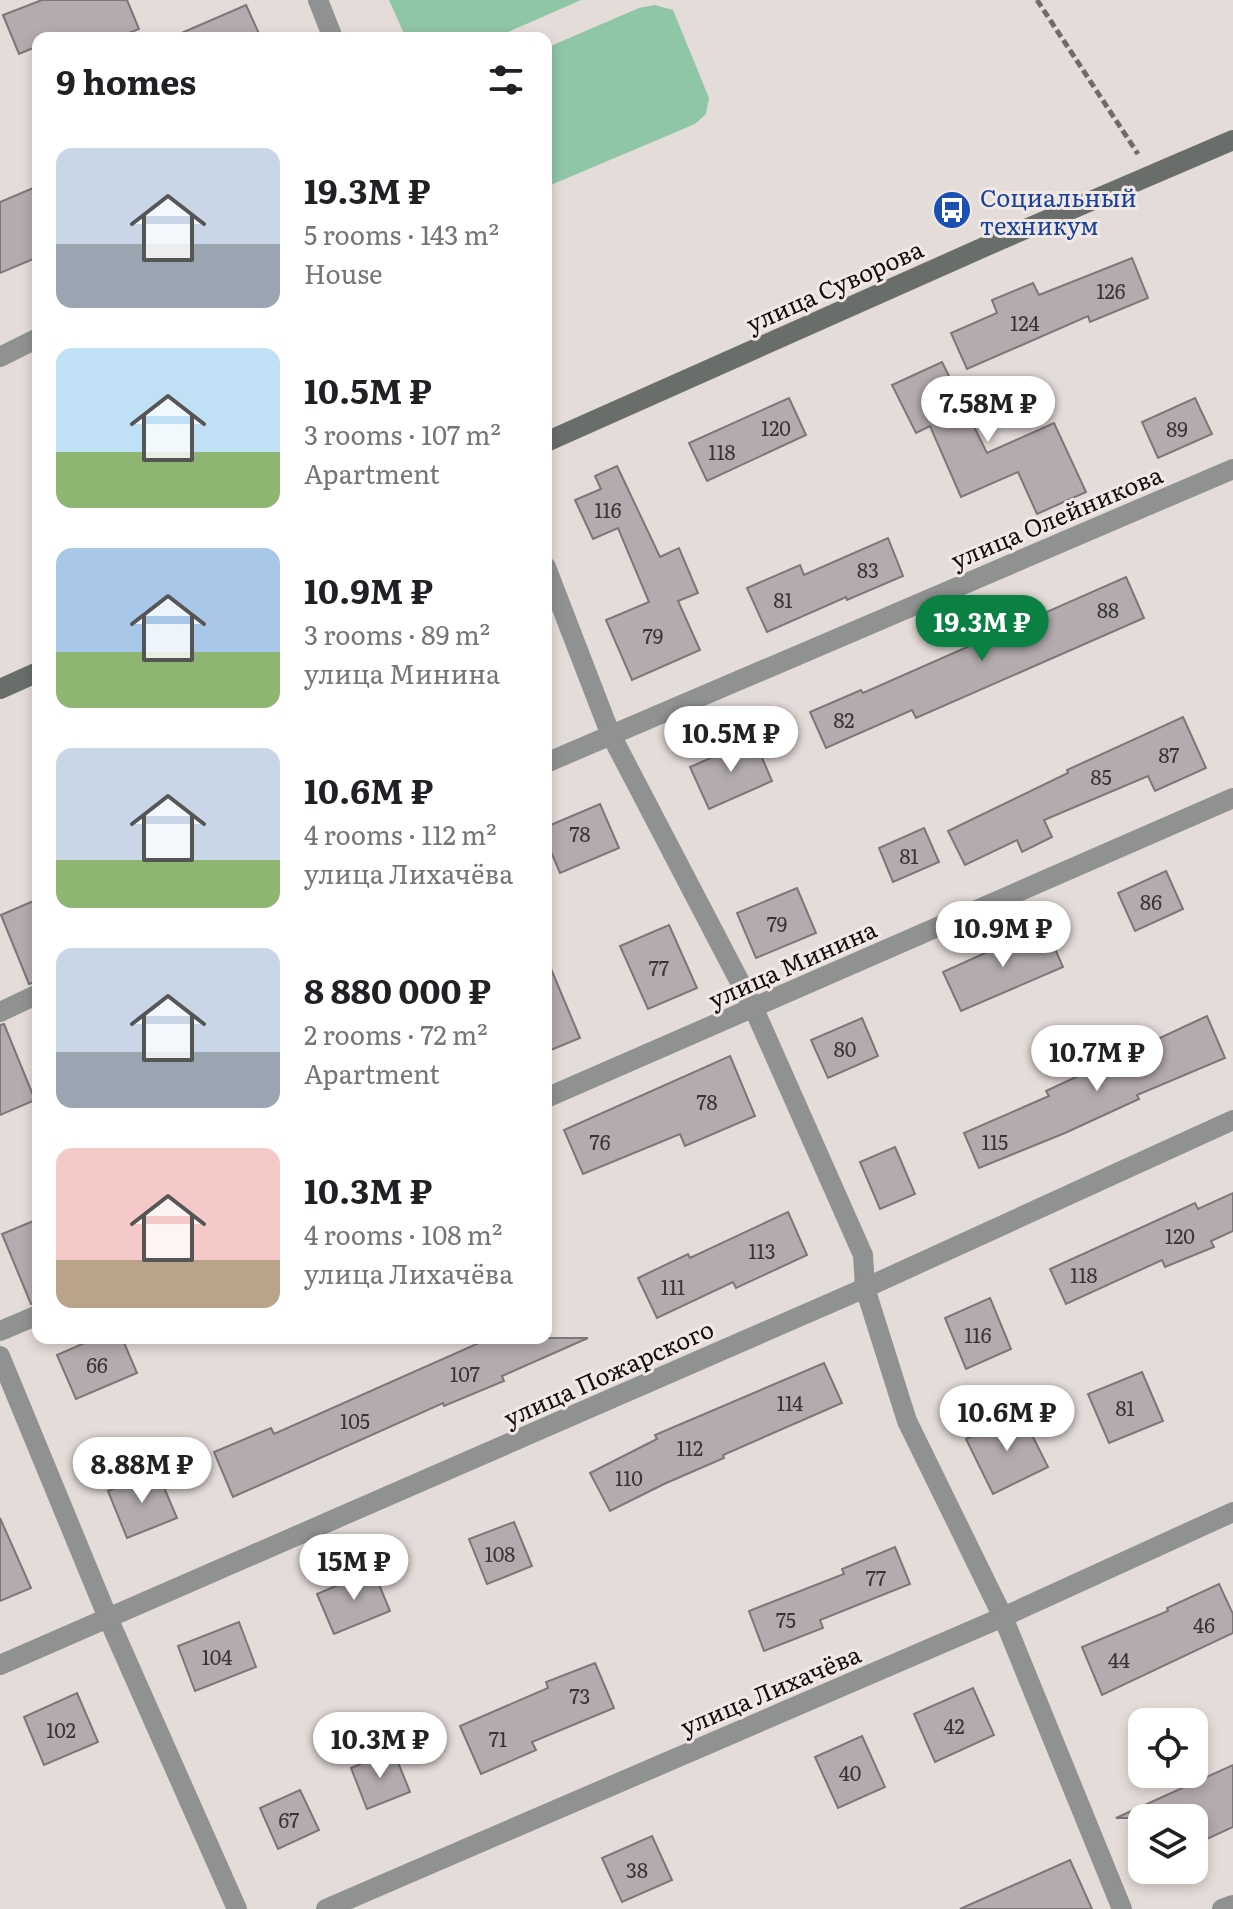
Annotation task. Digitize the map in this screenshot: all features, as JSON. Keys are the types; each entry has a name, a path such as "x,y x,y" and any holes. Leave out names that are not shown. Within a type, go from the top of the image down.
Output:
{"street":[{"path":"318,0 331,32"},
{"name":"улица Суворова","path":"552,439 1233,140"},
{"path":"0,357 32,341"},
{"name":"улица Олейникова","path":"552,760 1233,469"},
{"path":"552,583 610,733 754,1009 863,1255 865,1288 907,1421 1003,1617 1122,1909"},
{"path":"0,689 32,675"},
{"name":"улица Минина","path":"552,1095 1233,798"},
{"path":"0,1012 32,997"},
{"name":"улица Пожарского","path":"0,1665 865,1288 1233,1120"},
{"path":"0,1331 32,1318"},
{"path":"0,1356 108,1618 237,1909"},
{"name":"улица Лихачёва","path":"326,1909 1003,1617 1233,1512"},
{"path":"1222,1909 1233,1905"}],"path":[{"path":"1037,0 1152,175"}],"green space":[{"path":"389,0 581,0 508,32 403,32"},
{"path":"655,5 673,10 709,98 706,114 695,124 552,184 552,45 639,8"}],"building":[{"path":"42,0 127,0 139,29 131,32 32,32 32,49 19,54 3,15"},
{"path":"246,5 258,32 184,32"},
{"path":"32,189 32,260 0,273 0,202"},
{"path":"1132,258 1148,298 1090,322 1088,316 967,369 951,333 997,313 992,300 1033,283 1039,295"},
{"path":"942,362 987,453 1054,423 1086,492 1037,514 1018,472 961,497 930,426 916,433 892,385"},
{"path":"789,398 806,435 707,481 689,443"},
{"path":"1195,398 1212,434 1158,458 1142,422"},
{"path":"617,466 660,557 679,548 698,593 678,601 700,650 632,680 606,620 649,602 618,528 593,539 575,500 601,489 595,476"},
{"path":"888,538 903,576 767,632 747,588 800,565 804,575"},
{"path":"1126,577 1144,618 916,718 912,710 826,748 810,712 861,690 863,693"},
{"path":"1183,717 1206,768 1155,791 1148,776 1044,820 1052,837 1022,852 1017,840 965,865 948,831 1068,773 1067,770"},
{"path":"754,739 772,781 709,809 690,767"},
{"path":"600,804 619,848 560,873 552,854 552,824"},
{"path":"924,828 939,862 893,882 879,848"},
{"path":"1166,871 1183,909 1135,931 1118,893"},
{"path":"797,888 816,933 756,958 737,913"},
{"path":"32,902 32,983 29,984 1,915"},
{"path":"669,925 697,988 648,1009 620,946"},
{"path":"1045,926 1063,967 961,1011 943,972"},
{"path":"552,971 580,1038 552,1050"},
{"path":"1207,1016 1225,1058 1137,1095 1139,1099 1065,1133 979,1168 964,1133 1049,1096 1046,1091"},
{"path":"862,1018 878,1056 828,1078 811,1040"},
{"path":"4,1024 32,1093 32,1101 0,1115 0,1025"},
{"path":"730,1056 755,1116 685,1146 680,1134 583,1174 564,1130"},
{"path":"895,1147 915,1194 880,1209 860,1162"},
{"path":"1233,1193 1233,1231 1211,1241 1214,1247 1165,1267 1162,1260 1066,1304 1050,1269 1195,1203 1198,1209"},
{"path":"788,1212 807,1255 736,1288 733,1282 657,1318 638,1278 688,1254 690,1258"},
{"path":"32,1222 32,1304 31,1304 2,1234"},
{"path":"990,1298 1011,1349 966,1369 945,1318"},
{"path":"552,1338 588,1338 502,1376 504,1381 444,1406 443,1403 233,1497 214,1452 271,1428 274,1434 476,1344 552,1344"},
{"path":"82,1344 125,1344 137,1373 76,1399 57,1355"},
{"path":"824,1363 842,1403 723,1455 724,1458 610,1511 590,1473 657,1439 655,1435"},
{"path":"1142,1372 1163,1421 1109,1443 1088,1394"},
{"path":"1021,1413 1048,1467 993,1494 966,1439"},
{"path":"157,1471 177,1518 127,1538 108,1491"},
{"path":"0,1518 31,1588 0,1601"},
{"path":"514,1522 532,1566 487,1584 469,1539"},
{"path":"895,1547 910,1584 820,1620 823,1628 764,1651 749,1611 844,1574 842,1569"},
{"path":"373,1570 390,1611 334,1634 317,1594"},
{"path":"1219,1584 1233,1614 1233,1633 1102,1695 1082,1647 1168,1611 1167,1608"},
{"path":"239,1622 256,1667 195,1691 178,1646"},
{"path":"595,1663 614,1708 532,1742 536,1750 481,1774 460,1726 548,1688 546,1682"},
{"path":"973,1688 994,1735 935,1762 914,1714"},
{"path":"77,1693 98,1742 44,1765 24,1717"},
{"path":"862,1736 885,1787 838,1808 815,1757"},
{"path":"393,1750 410,1792 367,1809 351,1768"},
{"path":"1233,1765 1233,1827 1208,1839 1208,1804 1147,1804 1182,1788 1208,1788 1208,1776"},
{"path":"300,1790 319,1830 278,1849 260,1808"},
{"path":"652,1836 672,1880 622,1902 602,1858"},
{"path":"1070,1860 1092,1909 960,1909"}],"place":[{"name":"Социальный техникум","path":"952,210"}]}
